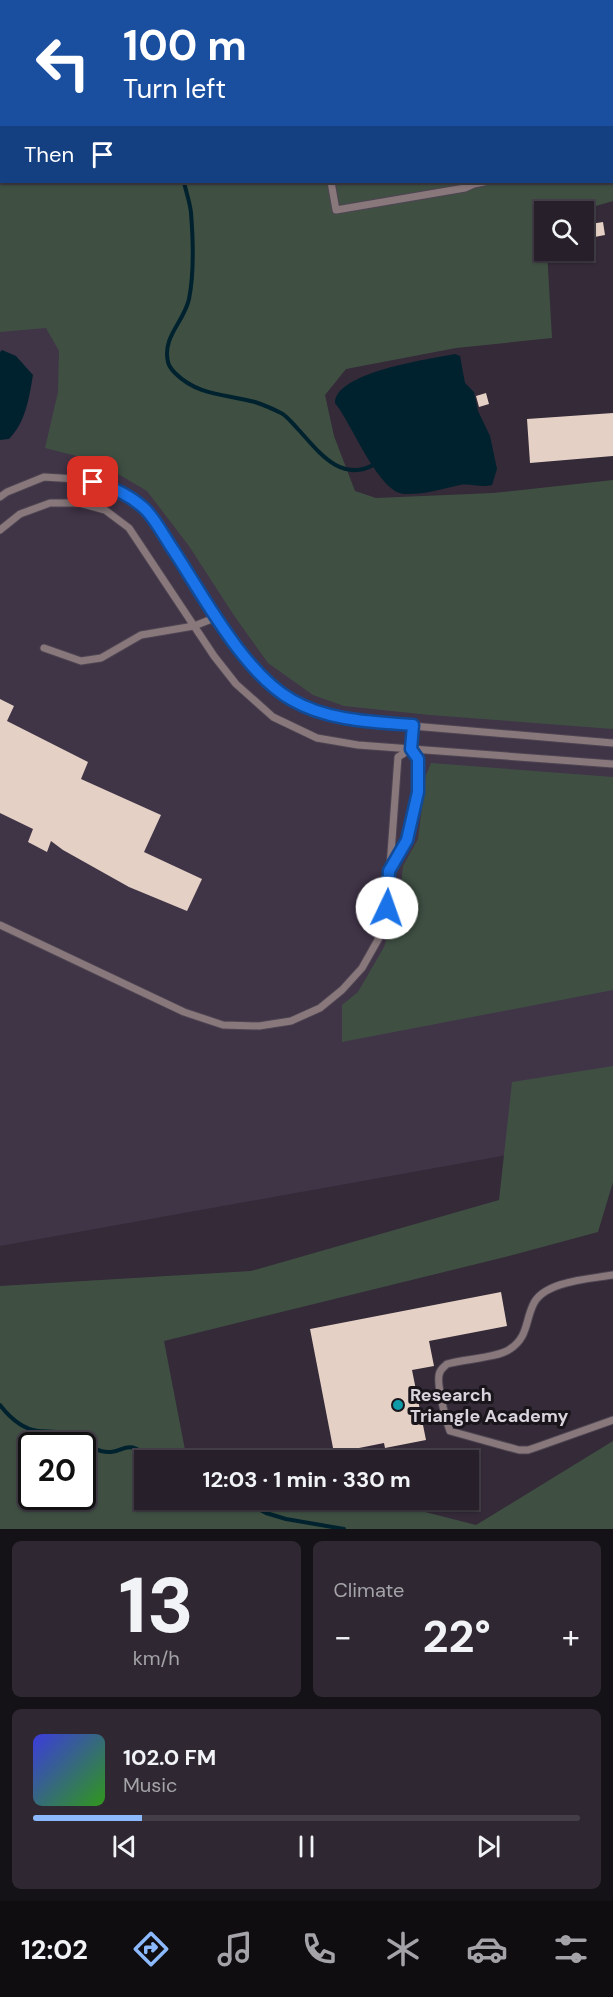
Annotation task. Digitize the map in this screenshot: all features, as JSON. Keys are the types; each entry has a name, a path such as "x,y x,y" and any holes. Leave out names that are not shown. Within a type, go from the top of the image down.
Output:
{"lane":[{"path":"331,183 336,210 465,188 474,183"},
{"path":"451,183 452,190"},
{"path":"0,497 44,477 76,479 110,486 146,510 238,649 264,680 292,700 324,713 365,722 613,744"},
{"path":"0,530 20,514 50,503 79,503 105,510 129,528 214,656 236,684 273,717 317,738 358,745 613,764"},
{"path":"44,648 81,661 101,658 141,635 194,626 217,617"},
{"path":"389,871 407,840 418,792 418,759 411,749 413,725"},
{"path":"0,925 184,1012 223,1025 259,1026 291,1021 320,1008 342,990 362,968 379,938 387,908 398,757 411,749"},
{"path":"613,1275 555,1287 541,1293 533,1305 527,1329 516,1345 507,1352 447,1364 440,1372 439,1379 450,1431 519,1449 528,1450 613,1420"}],"shaded area":[{"path":"0,210 213,519 613,484 613,1136 0,1246"}],"green space":[{"path":"0,183 613,183 613,201 594,207 594,201 534,201 534,261 548,261 552,338 456,348 346,369 325,395 334,436 355,491 376,498 493,493 613,480 613,729 344,706 313,695 268,663 189,546 147,491 96,461 45,448 58,392 59,351 46,328 0,332"},
{"path":"431,763 613,777 613,990 342,1042 342,1005 358,992 384,947 400,895 403,866 418,839 426,775"},
{"path":"613,1066 613,1182 598,1232 164,1341 185,1450 134,1450 134,1510 417,1510 476,1525 613,1441 613,1529 0,1529 0,1286 251,1271 499,1200 512,1082"}],"water":[{"path":"2,350 16,356 33,375 26,409 19,425 9,439 0,440 0,352"},
{"path":"455,354 460,356 465,383 474,392 478,411 490,436 497,469 492,485 460,485 411,494 394,490 384,482 375,469 335,403 339,392 366,375"}],"building":[{"path":"603,222 605,235 594,237 594,223"},
{"path":"486,393 489,404 479,407 476,396"},
{"path":"613,413 613,456 530,463 527,419"},
{"path":"0,699 14,706 7,721 88,762 81,779 161,815 144,852 202,879 187,911 129,887 51,841 47,852 28,842 33,829 0,813"},
{"name":"Research Triangle Academy","path":"501,1292 507,1326 429,1341 434,1366 412,1370 426,1440 385,1448 384,1443 349,1450 333,1450 310,1329"}],"waterway":[{"path":"184,183 191,213 192,279 189,299 168,345 168,362 171,368 184,381 193,386 255,402 281,413 322,455 341,467 351,470 363,469 375,464"},
{"path":"0,1405 12,1418 27,1428 62,1433 101,1451 109,1452 130,1447 139,1450"},
{"path":"260,1510 286,1519 344,1529"}],"place":[{"name":"Research Triangle Academy","path":"398,1405"}],"route":[{"path":"93,482 110,486 146,510 238,649 264,680 292,700 324,713 365,722 413,725 411,749 418,759 418,792 407,840 389,871 387,908"}]}
